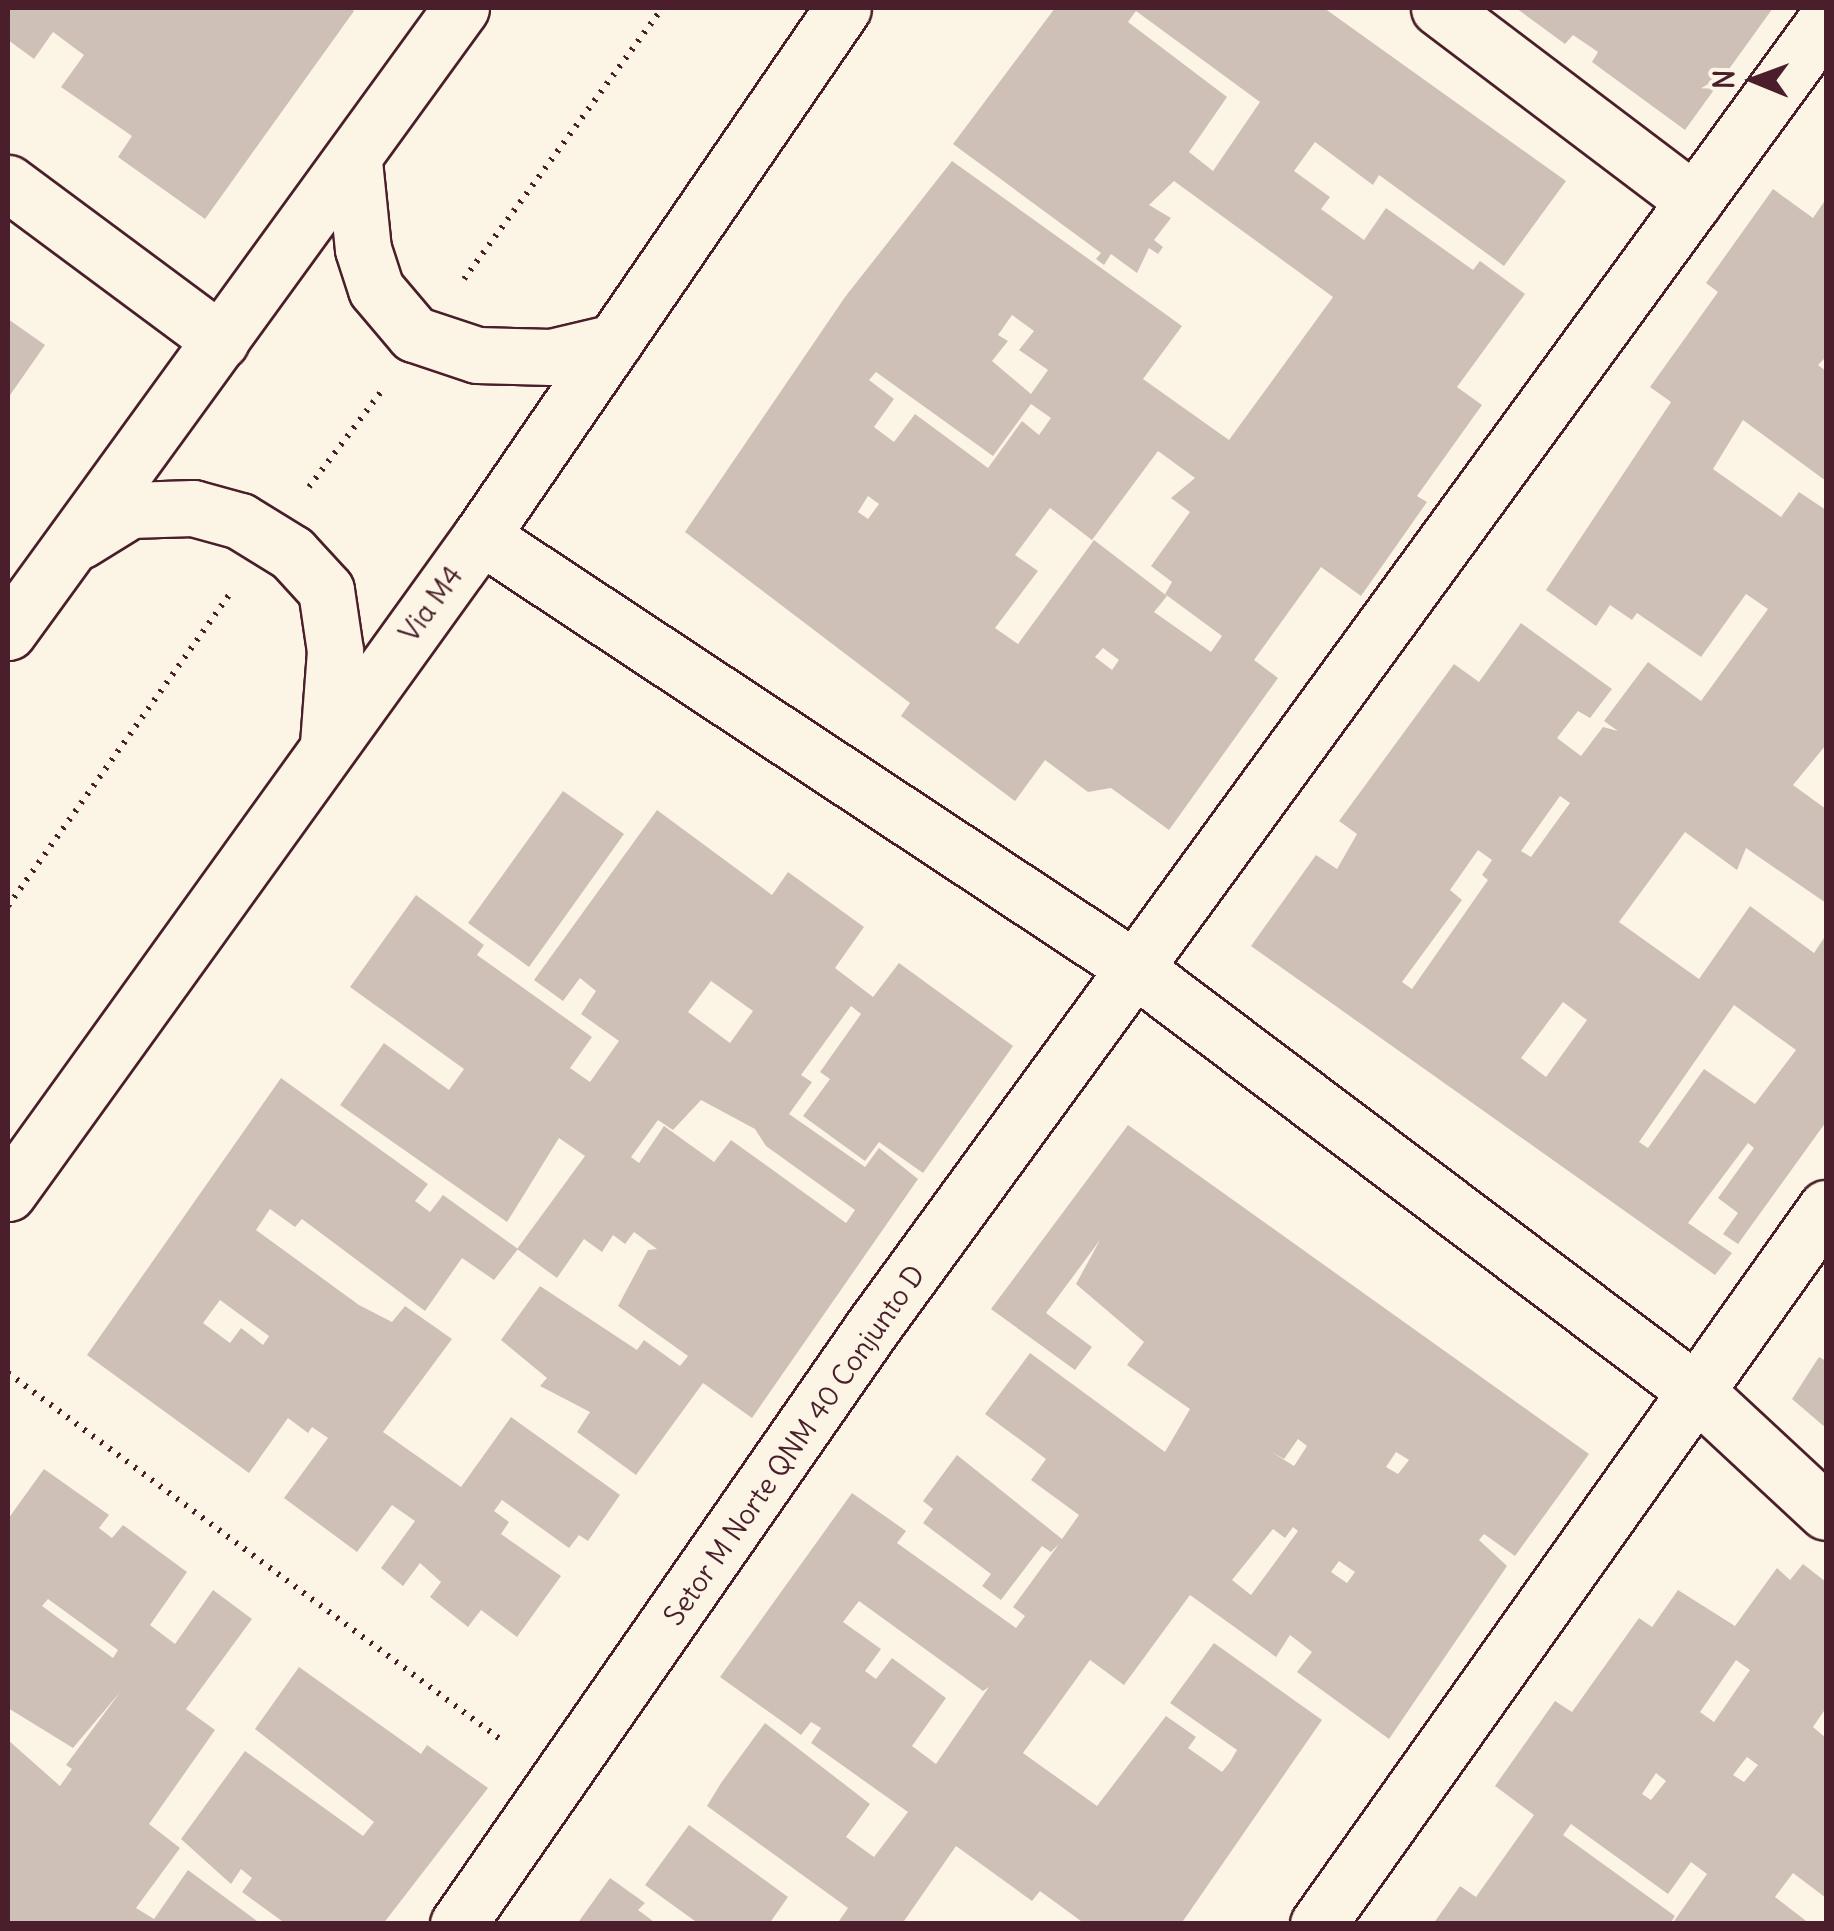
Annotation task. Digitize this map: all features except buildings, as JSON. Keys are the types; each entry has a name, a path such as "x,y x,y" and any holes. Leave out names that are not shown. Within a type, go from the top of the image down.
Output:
{"street":[{"path":"8,632 354,161 461,8"},
{"name":"Via M4","path":"8,1193 481,536 843,8"},
{"path":"1445,9 1694,201"},
{"name":"Setor M Norte QNM 40 Conjunto D","path":"458,1924 561,1785 872,1328 1826,20"},
{"path":"354,161 362,248 376,289 423,336 476,355 551,356 614,342"},
{"path":"8,183 221,341"},
{"path":"67,549 130,510 193,508 270,539 326,590 336,651 328,744"},
{"path":"481,536 1133,968 1697,1392 1826,1512"},
{"path":"1318,1924 1826,1208"}],"path":[{"path":"8,906 270,539 662,8"},
{"path":"8,1373 561,1785"}]}
